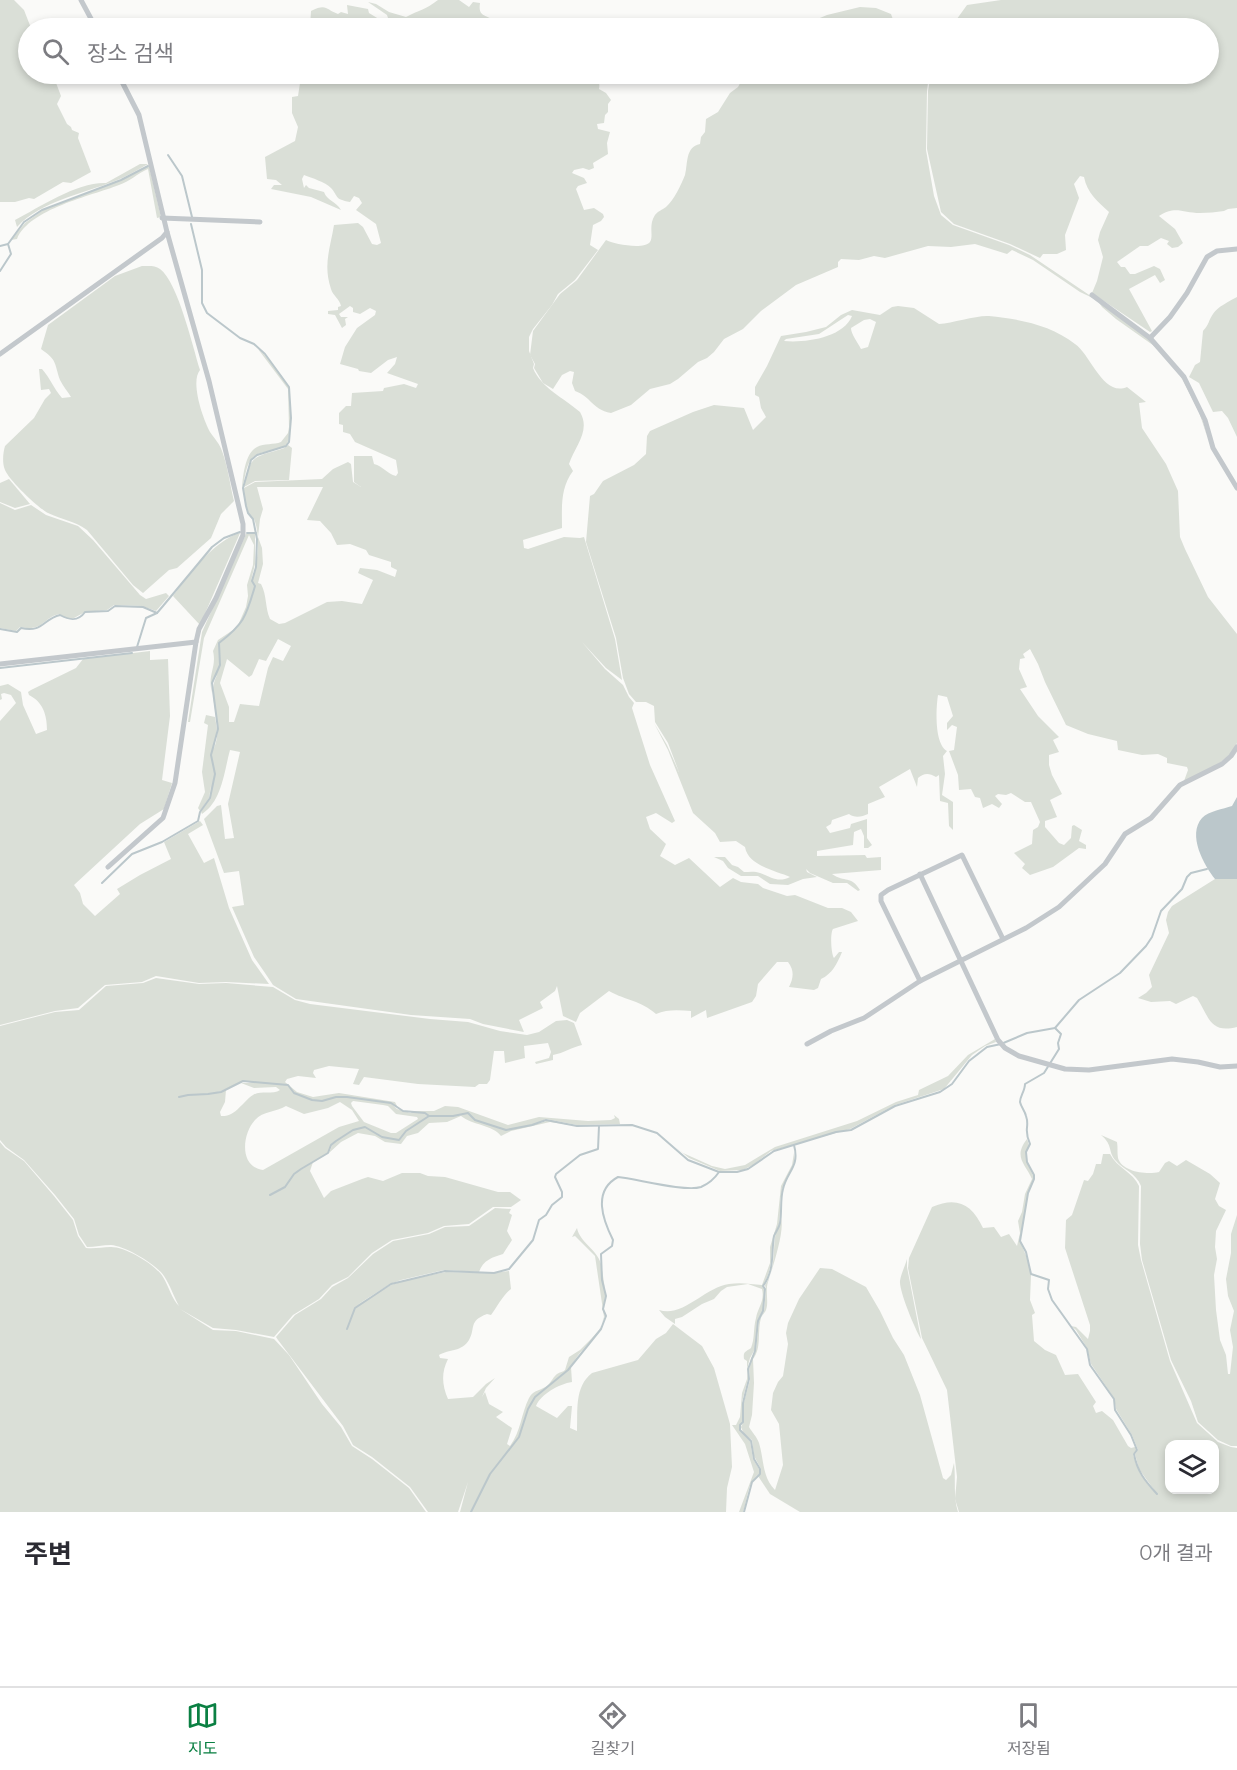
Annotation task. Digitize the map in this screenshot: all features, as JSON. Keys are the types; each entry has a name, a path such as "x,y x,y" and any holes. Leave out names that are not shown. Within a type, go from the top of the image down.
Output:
{"street":[{"path":"81,0 91,18"},
{"path":"108,867 163,818 175,783 199,629 216,598 244,532 209,381 162,218 139,115 123,84"},
{"path":"162,218 260,222"},
{"path":"0,354 162,238 166,232"},
{"path":"1150,338 1188,293 1207,257 1217,251 1237,249"},
{"path":"1092,295 1150,338 1184,377 1205,420 1213,448 1237,488"},
{"path":"0,664 196,642"},
{"path":"807,1044 831,1031 864,1018 920,981 1026,928 1059,907 1105,864 1125,834 1151,818 1180,785 1222,764 1237,747"},
{"path":"920,981 881,901 881,895 920,874 962,855 1003,939"},
{"path":"920,874 998,1040 1005,1048 1027,1059 1076,1071 1172,1059 1220,1067 1237,1066"}],"shaded area":[{"path":"0,0 14,0 24,10 27,18 18,18 18,84 56,84 61,96 57,104 67,124 79,133 78,138 91,172 71,183 63,182 34,199 0,202"},
{"path":"438,0 459,0 469,7 473,2 480,3 481,13 489,18 388,18 368,2 406,17"},
{"path":"1001,0 1237,0 1237,208 1206,213 1175,210 1165,213 1159,216 1175,229 1183,243 1172,248 1167,244 1169,241 1161,238 1148,246 1140,246 1117,262 1130,274 1154,266 1160,269 1165,280 1160,283 1155,275 1129,289 1152,331 1150,332 1092,293 1103,257 1098,240 1109,212 1090,192 1084,177 1080,176 1074,184 1079,198 1065,235 1066,250 1057,254 1043,254 1040,258 1010,244 954,224 941,212 927,149 929,84 1219,84 1219,18 958,18 967,5"},
{"path":"347,5 368,9 369,13 377,18 311,18 311,11 320,8 326,8 338,14 341,12 348,14"},
{"path":"860,7 876,8 891,14 892,18 820,18"},
{"path":"300,84 599,84 599,89 611,100 604,123 597,124 598,129 610,132 607,143 608,154 593,163 594,168 574,170 572,173 584,178 587,183 576,189 584,210 594,208 603,214 601,221 593,225 590,245 598,250 575,280 558,294 529,337 533,368 547,387 580,412 583,419 583,432 569,464 573,471 564,491 562,528 523,540 524,548 528,549 564,537 584,537 615,639 622,680 606,668 582,642 605,669 623,685 634,703 632,708 650,765 675,821 672,823 656,813 646,817 650,829 666,844 660,856 675,865 689,858 720,887 733,878 741,882 758,884 763,888 787,896 795,895 828,908 842,908 851,912 858,921 833,929 831,944 834,958 842,952 834,968 821,979 818,988 814,990 789,987 793,975 792,969 788,962 777,962 758,984 756,996 752,1002 707,1018 706,1010 691,1018 691,1011 678,1010 656,1014 644,1006 609,991 580,1013 576,1022 563,1016 557,986 555,991 540,1002 543,1008 519,1020 524,1032 483,1024 470,1019 411,1015 296,999 273,985 254,957 232,907 244,905 239,871 224,873 204,819 221,805 225,839 234,838 228,804 240,752 230,750 214,802 202,814 210,798 211,786 209,798 200,811 198,808 205,792 202,772 208,725 204,723 206,715 215,717 217,729 213,692 217,675 211,683 213,651 218,640 239,623 246,607 247,585 253,565 254,545 249,535 204,638 190,722 188,722 202,632 246,534 255,534 255,564 251,581 253,575 258,550 257,533 254,519 247,509 244,488 255,482 322,479 333,469 348,462 351,464 353,482 361,487 354,482 354,456 372,456 374,464 396,476 398,473 396,460 355,442 350,434 343,432 343,425 339,424 339,413 346,406 351,406 352,393 383,391 384,388 404,384 416,388 418,384 387,373 395,364 397,357 388,360 371,373 340,364 345,347 357,328 375,315 376,311 370,308 360,314 353,312 350,306 339,314 341,317 348,317 345,319 346,325 342,328 335,315 328,314 328,311 338,310 341,306 332,291 328,272 328,257 334,225 358,223 363,227 372,244 381,243 376,224 356,210 362,203 359,198 354,196 350,202 341,200 328,186 304,175 302,179 304,188 306,185 324,192 341,210 311,197 271,189 274,185 282,185 276,180 267,179 265,157 295,141 298,127 292,113 292,97 298,96","holes":["257,487 323,487 307,520 320,521 331,533 337,545 350,544 366,550 369,555 391,562 391,567 397,570 395,577 377,570 360,568 358,573 373,580 362,604 342,601 327,602 279,624 270,619 263,588 258,583 263,564 262,548 258,537 263,509","278,639 291,646 283,661 273,657 259,706 240,704 234,722 229,722 229,707 220,683 227,659 249,677 259,659 266,661"]},
{"path":"740,84 928,84 926,150 934,196 941,215 953,225 1030,255 1096,299 1080,292 1033,260 1012,250 1007,254 975,244 951,247 928,246 885,258 874,256 859,260 841,259 838,267 796,285 761,311 743,329 724,339 714,352 678,379 670,384 650,389 631,405 611,413 599,409 585,396 575,391 572,383 574,372 570,371 562,375 553,389 543,383 534,368 535,364 530,355 533,331 560,294 577,280 606,240 635,246 642,246 650,242 653,219 669,204 677,192 685,175 689,152 700,144 705,132 706,119 718,112 730,93"},
{"path":"140,164 148,164 119,179 50,204 17,227 15,220 47,202 83,187 106,183"},
{"path":"149,166 161,217 157,218 148,169 123,184 47,212 34,219 17,239 11,240 25,223 43,210 122,180"},
{"path":"142,266 154,266 160,269 167,276 179,301 200,370 196,383 201,410 210,432 221,448 234,501 221,514 211,538 177,568 169,570 143,593 133,585 87,530 48,513 24,493 8,475 3,458 5,446 34,418 51,393 49,389 41,390 39,369 45,372 62,398 71,397 60,380 53,360 41,349 48,325 115,276"},
{"path":"1237,297 1237,437 1228,418 1222,411 1213,412 1199,383 1189,377 1195,365 1200,362 1203,331 1211,316"},
{"path":"1097,300 1147,334 1183,375 1200,411 1207,436 1199,412 1180,375 1157,348 1116,319"},
{"path":"892,307 914,308 939,324 989,316 1023,321 1056,332 1081,349 1104,381 1111,386 1127,387 1146,402 1139,403 1142,428 1166,464 1178,491 1180,537 1208,597 1237,634 1237,743 1221,762 1184,781 1187,767 1167,763 1167,758 1158,754 1142,755 1118,750 1117,741 1088,734 1066,725 1030,649 1023,654 1025,658 1020,659 1019,669 1027,687 1020,689 1038,716 1059,737 1053,740 1059,752 1049,755 1049,765 1062,794 1050,800 1057,817 1045,821 1045,827 1059,843 1064,845 1071,838 1074,825 1082,830 1079,841 1086,845 1086,849 1079,848 1053,867 1030,875 1022,868 1025,864 1014,853 1032,844 1033,830 1040,822 1031,802 1025,802 1011,793 998,794 995,796 1002,804 999,808 992,804 983,808 980,798 975,797 971,789 959,790 958,775 949,751 954,750 957,727 952,725 947,730 947,723 953,716 947,697 938,695 938,733 947,751 943,756 945,774 942,795 953,802 953,830 949,826 948,803 940,801 939,775 936,777 929,774 922,775 918,778 917,787 910,769 879,787 885,797 868,804 868,814 858,817 849,814 832,820 831,824 826,827 830,833 850,828 851,824 867,819 867,838 872,845 868,848 864,848 864,836 861,829 854,832 853,845 817,851 817,856 881,857 881,870 832,874 854,882 860,890 858,891 847,883 833,883 806,869 807,872 817,877 788,885 770,884 758,876 741,876 728,868 723,861 714,857 725,857 732,865 744,872 758,872 778,879 790,877 751,859 745,847 736,841 720,842 715,833 693,813 668,750 654,723 667,745 679,772 668,743 655,722 654,706 646,702 636,702 629,694 623,678 616,638 586,542 590,496 603,481 634,465 646,454 647,436 650,431 693,412 714,405 744,408 753,430 766,417 759,397 755,395 755,387 781,336 826,327 841,315 852,310 880,315","holes":["848,315 852,316 847,323 832,334 812,340 784,341 819,334","870,319 876,322 868,347 861,349 851,328"]},
{"path":"258,349 276,368 289,389 290,408 289,434 287,444 283,447 253,457 247,467 242,488 245,465 253,450 260,446 281,442 288,433 289,427 288,389"},
{"path":"288,445 292,448 289,480 255,481 244,487 249,466 256,458"},
{"path":"9,479 30,504 15,508 0,502 0,483"},
{"path":"0,503 15,510 31,505 46,515 78,526 93,540 140,595 146,599 166,593 169,596 156,611 142,606 114,605 107,610 85,612 68,619 59,614 34,628 20,627 16,631 0,628"},
{"path":"240,533 200,625 173,596 211,551 230,537"},
{"path":"150,651 150,660 168,659 170,716 162,780 172,783 164,809 140,824 74,885 80,893 83,904 95,916 120,894 117,889 171,859 164,842 200,821 203,825 188,834 204,863 214,858 229,908 252,960 269,984 199,983 156,976 142,982 105,985 78,1008 55,1011 0,1025 0,721 16,703 11,695 4,693 1,694 2,699 0,700 0,686 8,684 21,692 23,705 36,734 47,730 46,719 41,705 28,692 76,668 83,659"},
{"path":"1237,797 1237,879 1215,879 1199,850 1196,833 1198,825 1208,814 1232,806"},
{"path":"1215,879 1237,879 1237,1027 1228,1029 1211,1022 1197,998 1193,996 1176,1004 1170,1001 1151,1002 1138,998 1152,987 1149,975 1169,933 1166,920 1168,912 1172,906"},
{"path":"156,978 199,984 226,983 273,987 295,1000 310,1004 468,1022 500,1031 527,1035 539,1032 556,1021 567,1020 574,1023 582,1045 553,1055 553,1060 536,1064 535,1062 549,1058 551,1052 548,1043 524,1046 525,1058 505,1063 504,1051 494,1051 490,1080 487,1084 479,1084 475,1087 418,1084 364,1077 359,1085 353,1084 359,1069 329,1066 314,1070 316,1078 298,1076 287,1079 285,1082 297,1092 313,1097 339,1093 395,1102 398,1108 392,1103 372,1101 391,1103 397,1109 411,1113 412,1111 434,1111 445,1106 458,1107 508,1125 539,1117 588,1121 611,1120 615,1118 614,1115 619,1119 620,1124 577,1125 546,1119 533,1125 550,1120 577,1126 550,1122 511,1131 501,1136 461,1116 447,1122 429,1123 418,1133 407,1136 401,1144 385,1142 375,1136 358,1133 341,1142 329,1153 333,1143 328,1153 313,1162 310,1171 324,1198 331,1191 368,1177 383,1181 402,1173 420,1173 445,1177 498,1192 510,1192 521,1200 511,1207 493,1207 469,1224 444,1226 428,1233 392,1240 372,1253 348,1277 332,1285 319,1299 293,1315 274,1337 236,1330 213,1328 180,1309 213,1330 236,1331 274,1339 289,1355 352,1446 409,1488 426,1512 0,1512 0,1142 24,1161 54,1196 73,1220 78,1236 86,1248 116,1248 139,1257 159,1272 179,1306 164,1276 160,1271 147,1261 132,1252 117,1246 87,1247 79,1235 74,1219 55,1195 24,1160 0,1140 0,1026 55,1012 79,1010 106,986 143,983","holes":["243,1081 253,1083 241,1083 254,1088 276,1087 280,1090 256,1094 235,1112 221,1116 226,1090 211,1094","353,1101 388,1106 396,1114 418,1119 396,1133 391,1133 364,1122 351,1103","340,1102 352,1110 359,1121 339,1127 263,1170 255,1168 246,1157 247,1133 258,1117 286,1106 304,1114 328,1108"]},
{"path":"995,1039 996,1042 972,1055 944,1089 895,1105 850,1129 771,1151 743,1170 720,1171 689,1158 674,1146 683,1153 712,1166 725,1169 745,1165 775,1147 857,1121 896,1102 918,1095 919,1090 948,1076 968,1055"},
{"path":"1101,1135 1117,1142 1118,1158 1124,1167 1142,1173 1159,1172 1169,1161 1177,1166 1186,1160 1210,1174 1220,1183 1215,1199 1219,1206 1226,1210 1216,1231 1217,1259 1214,1275 1220,1340 1226,1355 1228,1374 1230,1374 1233,1347 1230,1330 1234,1311 1228,1296 1226,1279 1231,1253 1231,1234 1237,1215 1237,1446 1231,1446 1218,1440 1198,1422 1191,1401 1171,1360 1142,1260 1141,1186 1133,1175 1116,1161 1108,1142"},
{"path":"1027,1139 1029,1145 1026,1159 1034,1178 1028,1193 1020,1241 1031,1275 1030,1300 1035,1313 1032,1315 1034,1341 1056,1355 1065,1375 1078,1374 1096,1402 1093,1406 1096,1413 1102,1411 1113,1420 1128,1446 1135,1447 1137,1450 1133,1454 1139,1471 1157,1494 1139,1469 1135,1454 1138,1450 1132,1435 1116,1409 1114,1398 1091,1364 1087,1348 1071,1326 1076,1327 1088,1339 1090,1325 1065,1248 1066,1220 1072,1215 1084,1180 1088,1181 1096,1164 1101,1164 1103,1154 1110,1154 1139,1186 1138,1245 1170,1361 1197,1423 1216,1440 1165,1440 1165,1494 1219,1494 1219,1442 1237,1448 1237,1512 959,1512 955,1499 957,1477 947,1390 922,1338 908,1268 909,1258 932,1207 949,1202 963,1204 974,1213 983,1228 994,1227 1001,1237 1009,1234 1017,1246 1020,1233 1018,1221 1025,1194 1032,1179 1022,1160 1021,1151"},
{"path":"794,1153 794,1163 783,1187 779,1224 774,1237 770,1267 763,1286 765,1289 763,1310 758,1320 755,1349 747,1369 744,1355 751,1348 755,1322 763,1297 762,1289 748,1284 727,1287 714,1299 675,1319 675,1324 659,1310 677,1310 720,1286 741,1283 762,1285 770,1263 770,1247 777,1224 781,1186 792,1165"},
{"path":"495,1208 511,1209 509,1213 512,1215 507,1231 512,1240 503,1254 486,1262 479,1272 444,1270 401,1280 390,1284 357,1305 391,1285 407,1280 446,1272 492,1273 509,1271 511,1289 491,1315 487,1314 477,1319 469,1340 463,1347 439,1355 440,1358 448,1359 443,1379 448,1399 473,1397 495,1378 486,1388 482,1397 485,1392 489,1404 503,1412 496,1417 512,1428 507,1444 510,1446 531,1395 548,1385 556,1375 565,1370 569,1357 580,1350 599,1330 568,1370 571,1367 572,1382 551,1390 536,1406 557,1418 568,1406 572,1406 570,1428 577,1431 578,1400 586,1379 592,1373 638,1360 673,1324 702,1346 714,1368 730,1424 732,1467 727,1488 726,1512 460,1512 468,1482 458,1512 428,1512 410,1487 353,1445 343,1426 276,1337 295,1315 321,1299 332,1287 348,1278 373,1254 393,1241 429,1234 445,1227 469,1226"},
{"path":"781,1219 780,1241 767,1285 767,1307 761,1318 758,1345 753,1359 754,1383 749,1427 759,1443 771,1485 775,1490 783,1465 779,1424 771,1410 773,1393 783,1376 788,1344 786,1333 788,1323 799,1299 820,1268 832,1269 866,1287 904,1355 920,1395 943,1478 946,1480 951,1475 954,1463 958,1512 800,1512 770,1494 758,1476 761,1474 761,1469 754,1456 752,1440 744,1434 741,1427 744,1421 744,1402 750,1380 751,1358 756,1350 759,1321 764,1311 765,1285 772,1268 775,1237"},
{"path":"577,1228 581,1238 596,1254 601,1264 605,1294 603,1309 605,1316 602,1324 604,1317 595,1256 575,1236 572,1237"},
{"path":"907,1259 907,1267 921,1339 900,1286"},
{"path":"747,1369 748,1379 742,1402 743,1421 739,1426 750,1441 753,1459 759,1469 759,1474 752,1481 743,1512 739,1512 754,1472 745,1444 732,1425 736,1425 740,1417 742,1393 747,1379"}],"waterway":[{"path":"168,155 182,176 192,217"},
{"path":"0,246 8,244 24,222 42,210 121,180 148,166"},
{"path":"102,883 132,854 162,842 198,821 200,812 210,798 215,774 211,755 218,729 212,683 220,665 219,643 234,630 243,618 255,586 252,581 256,567 257,539 253,519 246,506 243,488 251,460 257,455 286,446 289,442 291,418 289,387 265,354 254,344 240,338 207,313 202,303 202,270 191,224"},
{"path":"0,271 11,254 8,244"},
{"path":"137,647 146,618 157,613 212,547 224,538 240,532"},
{"path":"247,533 256,533"},
{"path":"0,629 17,632 21,628 34,629 60,615 76,619 85,612 108,611 115,606 143,607 157,613"},
{"path":"0,668 132,653"},
{"path":"179,1097 221,1092 243,1081 288,1085 294,1093 312,1100 322,1101 347,1097 391,1103 403,1111 425,1113 429,1116 453,1116 468,1113 475,1120 506,1130 546,1120 577,1126 632,1125 657,1133 688,1160 719,1172 737,1172 748,1169 774,1151 836,1132 851,1130 895,1106 940,1092 952,1084 969,1061 987,1047 1027,1033 1055,1028 1079,1000 1120,973 1146,946 1152,937 1161,911 1182,889 1187,877 1191,873 1207,869"},
{"path":"1055,1028 1061,1034 1059,1049 1044,1073 1025,1084 1020,1100 1027,1120 1027,1135 1030,1144 1026,1152 1027,1162 1034,1175 1028,1193 1020,1241 1026,1252 1031,1274 1049,1280 1048,1289 1052,1300 1087,1349 1090,1365 1114,1399 1115,1410 1131,1435 1137,1450 1134,1454 1139,1471 1157,1494"},
{"path":"270,1195 285,1187 294,1174 328,1153 331,1145 353,1130 365,1127 382,1137 399,1140 406,1131 429,1116"},
{"path":"347,1329 355,1308 391,1284 445,1271 494,1273 509,1269 533,1240 539,1220 562,1197 556,1174 580,1155 598,1149 599,1126"},
{"path":"744,1512 752,1482 760,1474 760,1469 754,1459 751,1441 740,1430 740,1425 743,1422 743,1403 749,1379 748,1369 755,1351 758,1321 763,1311 765,1289 763,1286 769,1274 774,1236 780,1223 782,1193 794,1164 794,1145"},
{"path":"471,1512 490,1474 519,1437 528,1409 535,1397 568,1370 601,1329 606,1316 603,1309 606,1296 602,1280 601,1254 612,1246 613,1240 603,1215 602,1198 610,1183 618,1177 673,1187 694,1188 706,1184 719,1172"}]}
